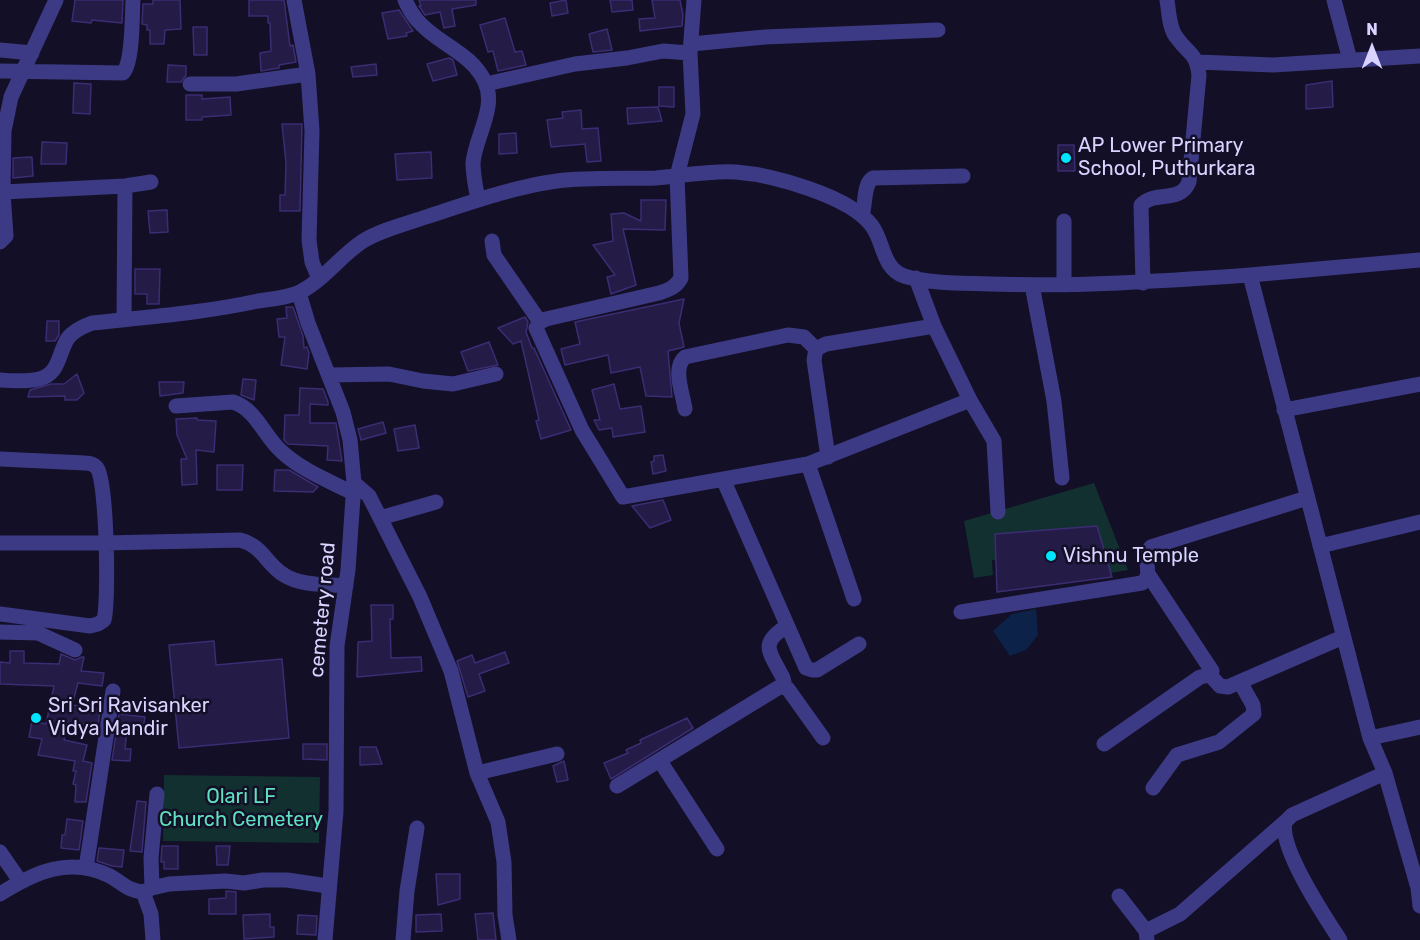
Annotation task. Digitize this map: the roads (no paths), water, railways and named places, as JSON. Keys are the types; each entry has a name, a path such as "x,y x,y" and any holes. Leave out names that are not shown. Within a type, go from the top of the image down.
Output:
{"street":[{"path":"0,242 6,236 3,192 4,131 11,97 56,0"},
{"path":"0,71 123,73 127,70 130,49 133,0"},
{"path":"294,0 308,74 312,131 309,240 312,262 319,279"},
{"path":"405,0 417,20 433,35 468,59 486,84 488,99 473,162 478,200"},
{"path":"694,0 690,49 693,114 677,176 681,278 678,284 659,293 540,322 536,328 582,430 623,496 808,464 970,400"},
{"path":"1143,283 1141,205 1145,200 1181,193 1189,182 1198,75 1197,62 1189,50 1176,38 1167,0"},
{"path":"1334,0 1350,60"},
{"path":"486,84 575,64 765,37 938,30"},
{"path":"0,50 32,52"},
{"path":"1197,62 1273,65 1420,56"},
{"path":"189,84 236,84 308,74"},
{"path":"0,380 39,379 50,375 57,366 68,338 78,329 92,323 216,310 299,293 363,241 385,231 478,200 530,186 590,178 735,172 785,182 837,200 862,215 873,226 882,251 894,270 916,278 953,283 1032,285 1143,283 1420,260"},
{"path":"862,215 869,180 873,178 963,176"},
{"path":"3,192 125,186 151,182"},
{"path":"124,320 125,186"},
{"path":"1064,221 1064,285"},
{"path":"492,241 494,255 540,322"},
{"path":"1250,274 1370,738 1385,773 1419,887 1420,906"},
{"path":"916,278 934,326 970,400 994,441 998,512"},
{"path":"1032,285 1054,401 1062,478"},
{"name":"cemetery road","path":"299,293 308,323 343,412 350,440 354,488 352,530 338,646 336,812 325,940"},
{"path":"816,349 825,344 934,326"},
{"path":"685,409 678,369 680,362 686,357 788,335 804,337 816,349"},
{"path":"816,349 814,360 828,457"},
{"path":"330,375 389,374 453,384 496,374"},
{"path":"1284,410 1420,384"},
{"path":"176,406 233,402 241,404 279,450 292,460 369,496 420,597 451,671 477,772 498,822 504,862 505,915 509,940"},
{"path":"0,459 85,463 97,468 101,477 105,543 104,620 90,626 0,614"},
{"path":"808,464 854,599"},
{"path":"723,479 806,668 817,670 859,644"},
{"path":"1212,671 1148,574 1146,551 1151,547 1307,498"},
{"path":"380,518 436,502"},
{"path":"1320,546 1420,522"},
{"path":"0,543 240,540 255,546 278,571 287,577 305,582 346,586"},
{"path":"961,612 1142,583 1148,574"},
{"path":"617,786 781,686 784,682 783,678 769,649 769,643 773,635 787,626"},
{"path":"0,632 38,633 75,650"},
{"path":"1104,744 1200,677 1210,675 1224,688 1343,637"},
{"path":"1153,788 1177,755 1219,742 1254,714 1253,705 1240,682"},
{"path":"781,686 788,689 823,738"},
{"path":"86,868 113,691"},
{"path":"1370,738 1420,727"},
{"path":"477,772 557,754"},
{"path":"660,761 717,849"},
{"path":"1119,896 1146,936 1180,914 1292,815 1385,773"},
{"path":"153,940 147,890 157,794"},
{"path":"1285,822 1285,838 1305,884 1340,940"},
{"path":"403,940 407,891 417,828"},
{"path":"0,852 20,881"},
{"path":"0,894 20,881 42,871 56,868 86,868 112,877 134,892 170,884 225,881 244,883 287,880 328,886"}],"water":[{"path":"1036,609 1038,635 1026,650 1010,656 993,631 1012,614"}],"place":[{"name":"AP Lower Primary School, Puthurkara","path":"1066,158"},
{"name":"Vishnu Temple","path":"1051,556"},
{"name":"Sri Sri Ravisanker Vidya Mandir","path":"36,718"}],"park label":[{"name":"Olari LF Church Cemetery","path":"241,808"}]}
